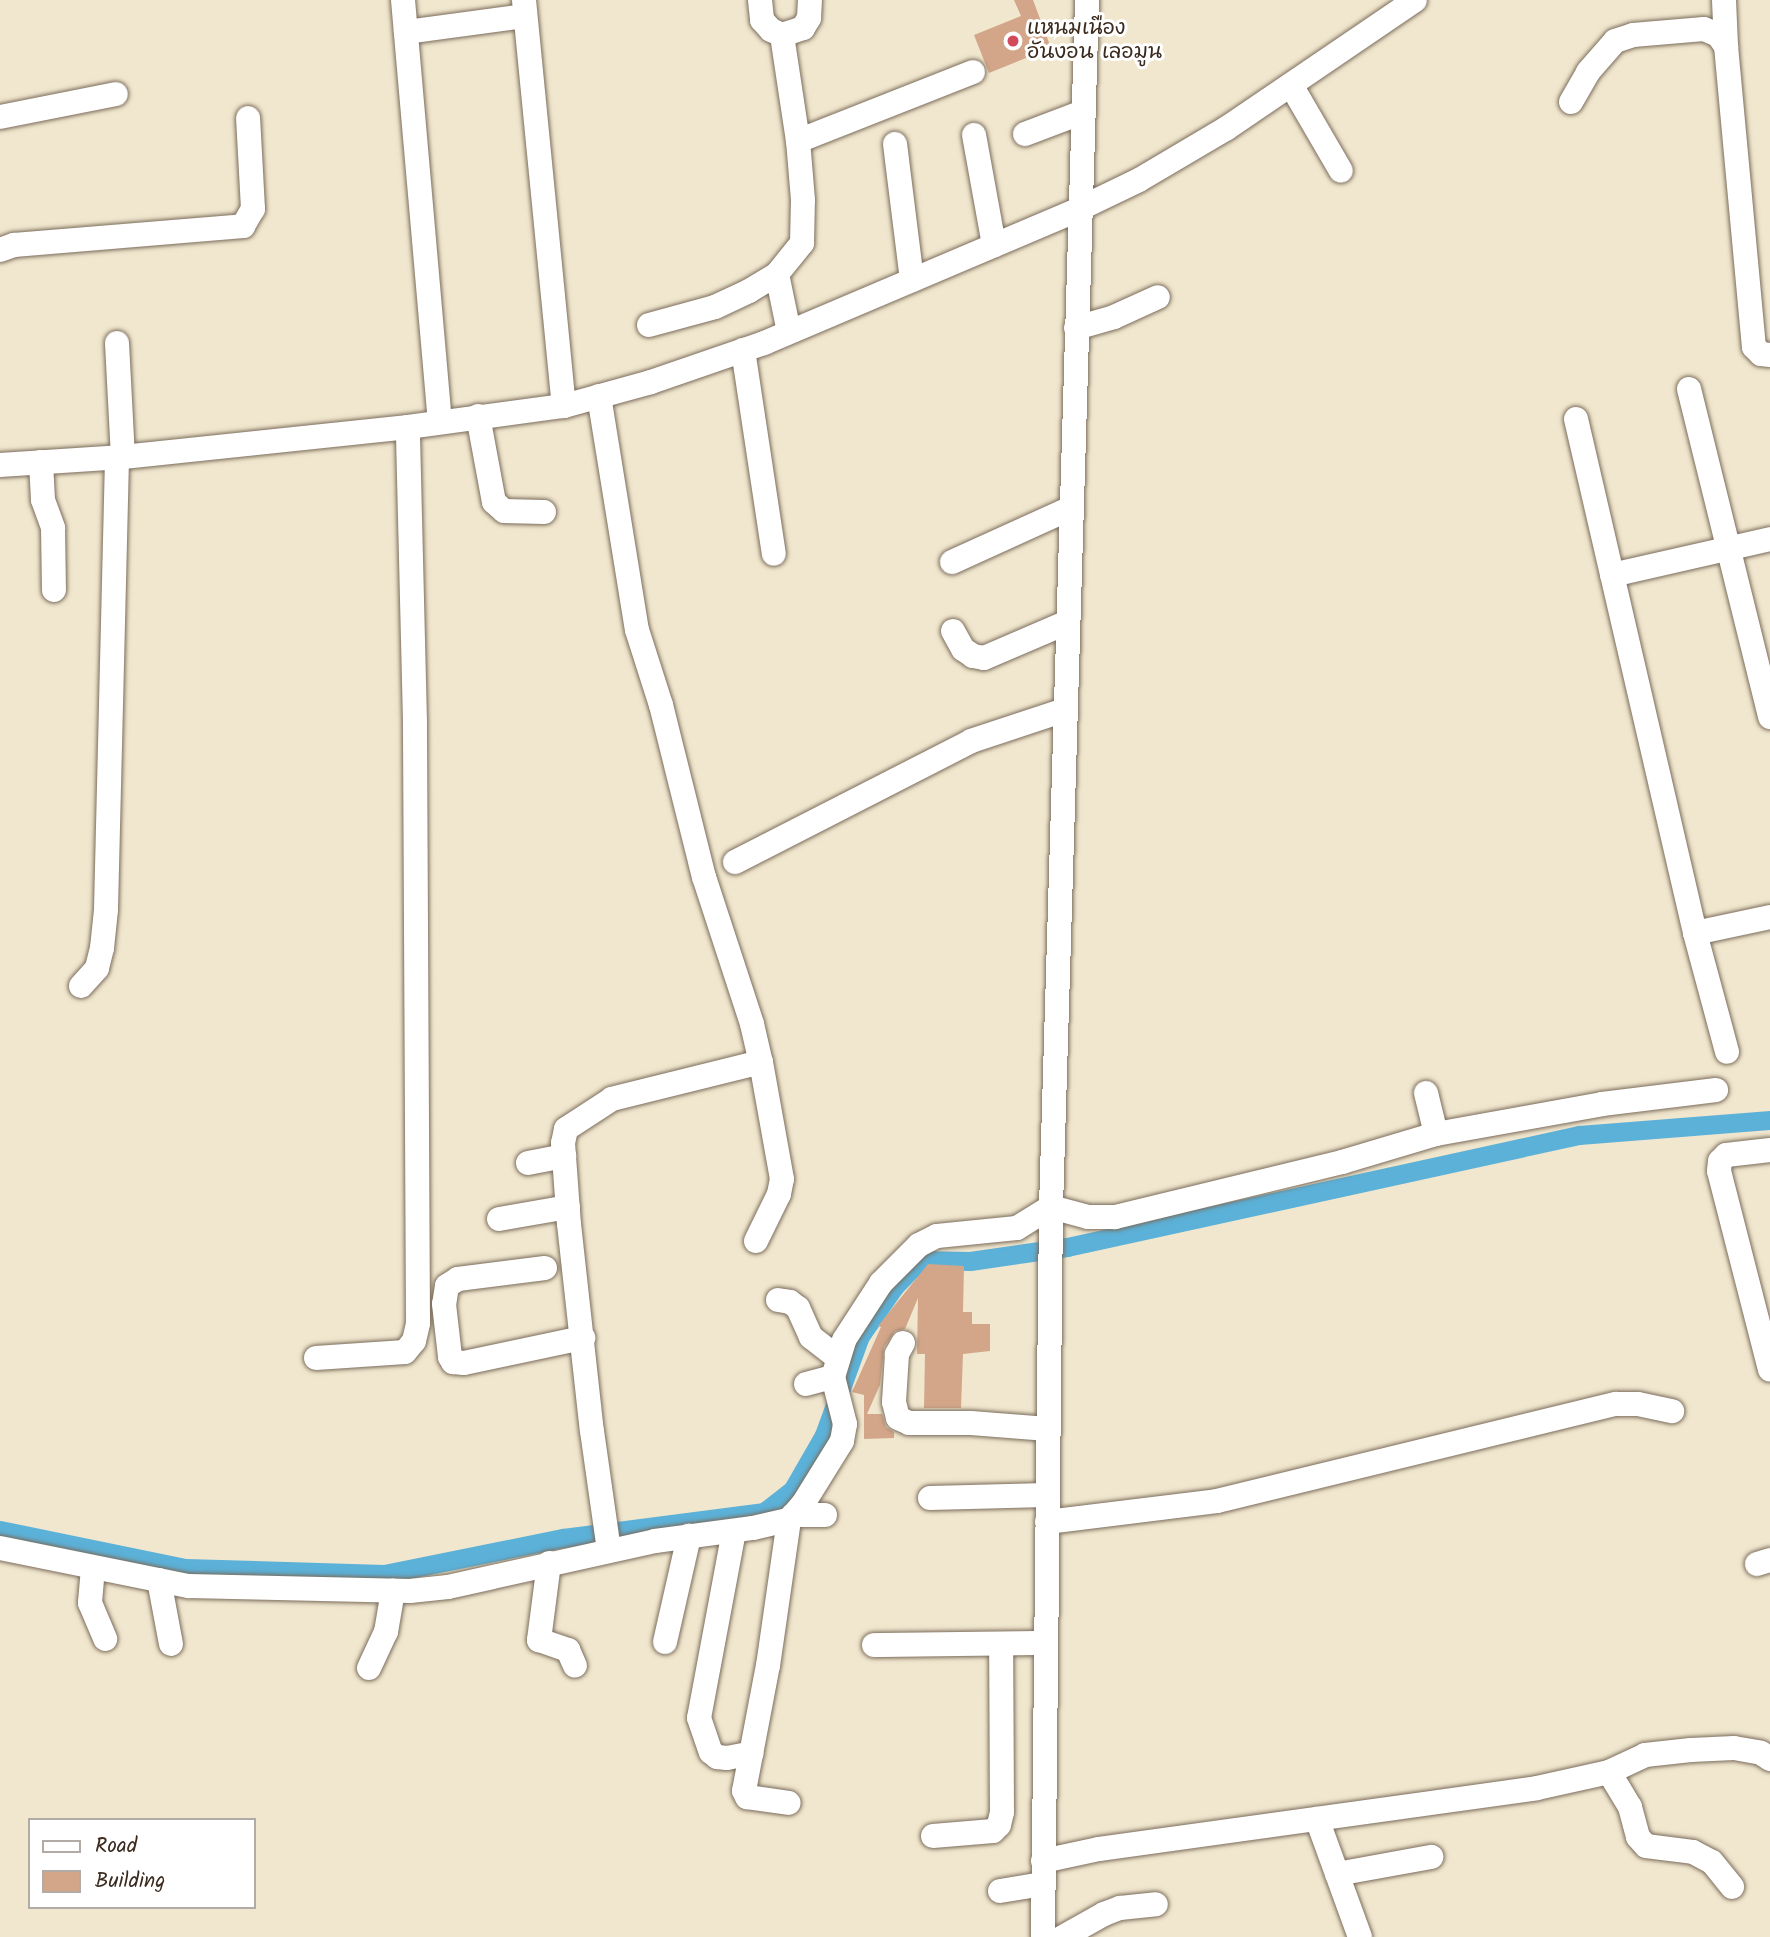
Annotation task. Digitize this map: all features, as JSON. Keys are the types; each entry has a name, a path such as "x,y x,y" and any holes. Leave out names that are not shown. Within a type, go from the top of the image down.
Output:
{"street":[{"path":"403,0 440,421"},
{"path":"760,0 762,20 771,30 782,35 803,28 809,18 810,0"},
{"path":"1043,1937 1051,1217 1066,710 1069,509 1087,0"},
{"path":"0,465 120,457 408,427 564,406 743,350 1079,209 1139,180 1227,128 1415,0"},
{"path":"1724,0 1754,347 1761,354 1770,355"},
{"path":"406,32 524,8 564,406"},
{"path":"1572,102 1588,72 1615,41 1633,34 1703,29 1717,35 1726,46"},
{"path":"649,325 715,307 777,274 802,243 803,200 798,141 782,35"},
{"path":"798,141 973,72"},
{"path":"1291,85 1341,171"},
{"path":"0,117 116,94"},
{"path":"1025,134 1083,112"},
{"path":"0,250 15,245 243,226 253,209 248,118"},
{"path":"974,135 995,245"},
{"path":"895,144 912,280"},
{"path":"777,274 789,332"},
{"path":"1076,328 1114,317 1158,297"},
{"path":"82,986 97,968 106,909 120,457 117,343"},
{"path":"743,350 774,554"},
{"path":"1689,389 1770,717"},
{"path":"599,396 637,630 660,705 704,877 752,1024 761,1062 782,1179 779,1194 755,1241"},
{"path":"478,416 494,502 504,511 544,512"},
{"path":"1576,419 1695,933 1727,1052"},
{"path":"316,1358 405,1352 415,1340 418,1324 415,722 408,427"},
{"path":"41,462 43,500 53,528 54,590"},
{"path":"952,562 1069,509"},
{"path":"1612,575 1770,539"},
{"path":"953,631 963,649 973,656 984,658 1068,622"},
{"path":"735,862 971,741 1066,710"},
{"path":"1695,933 1770,917"},
{"path":"607,1536 568,1207 564,1156 566,1129 612,1098 761,1062"},
{"path":"837,1384 859,1315 881,1283 919,1245 937,1236 1017,1228 1051,1217 1115,1217 1342,1162 1436,1134 1602,1104 1716,1090"},
{"path":"1426,1093 1436,1134"},
{"path":"1770,1150 1726,1156 1720,1161 1719,1171 1770,1370"},
{"path":"528,1163 564,1156"},
{"path":"499,1219 568,1207"},
{"path":"545,1268 458,1279 447,1286 444,1304 450,1357 453,1362 464,1363 583,1338"},
{"path":"778,1300 790,1302 798,1308 837,1384 845,1424 842,1441 833,1461 791,1517 744,1795 789,1803"},
{"path":"904,1343 897,1354 894,1402 898,1418 909,1423 971,1423 1048,1429"},
{"path":"806,1384 837,1384"},
{"path":"1047,1522 1217,1501 1616,1405 1638,1404 1672,1411"},
{"path":"930,1498 1047,1494"},
{"path":"0,1548 159,1580 242,1588 393,1591 448,1587 549,1563 607,1536 689,1536 734,1531 791,1517 825,1515"},
{"path":"734,1531 699,1718 712,1752 717,1757 727,1758 752,1753"},
{"path":"665,1642 689,1536"},
{"path":"549,1563 539,1640 568,1650 575,1666"},
{"path":"93,1568 90,1604 105,1639"},
{"path":"159,1580 171,1644"},
{"path":"369,1668 386,1632 393,1591"},
{"path":"874,1646 1045,1643"},
{"path":"933,1836 993,1831 999,1825 1002,1812 1001,1644"},
{"path":"1000,1891 1099,1849 1537,1788 1609,1772 1646,1755 1734,1748 1761,1753 1770,1759"},
{"path":"1609,1772 1630,1807 1638,1837 1646,1846 1693,1852 1712,1862 1732,1888"},
{"path":"1317,1819 1360,1937"},
{"path":"1337,1874 1431,1857"},
{"path":"1063,1937 1104,1914 1121,1908 1156,1904"}],"building":[{"name":"แหนมเนือง อันงอน เลอมูน","path":"1014,0 1033,0 1051,48 989,73 974,35 1021,16"},
{"path":"928,1264 964,1266 963,1312 972,1312 972,1324 990,1324 990,1351 963,1354 961,1408 924,1408 925,1354 917,1354 918,1298 905,1329 895,1331 884,1347 880,1385 867,1414 882,1414 886,1427 894,1432 894,1438 864,1439 864,1395 852,1392 881,1327 878,1326"}],"waterway":[{"path":"0,1530 185,1568 384,1574 563,1538 764,1512 793,1489 824,1435 860,1336 894,1287 920,1260 970,1261 1067,1247 1579,1135 1770,1120"}],"place":[{"name":"แหนมเนือง อันงอน เลอมูน","path":"1013,41"}]}
